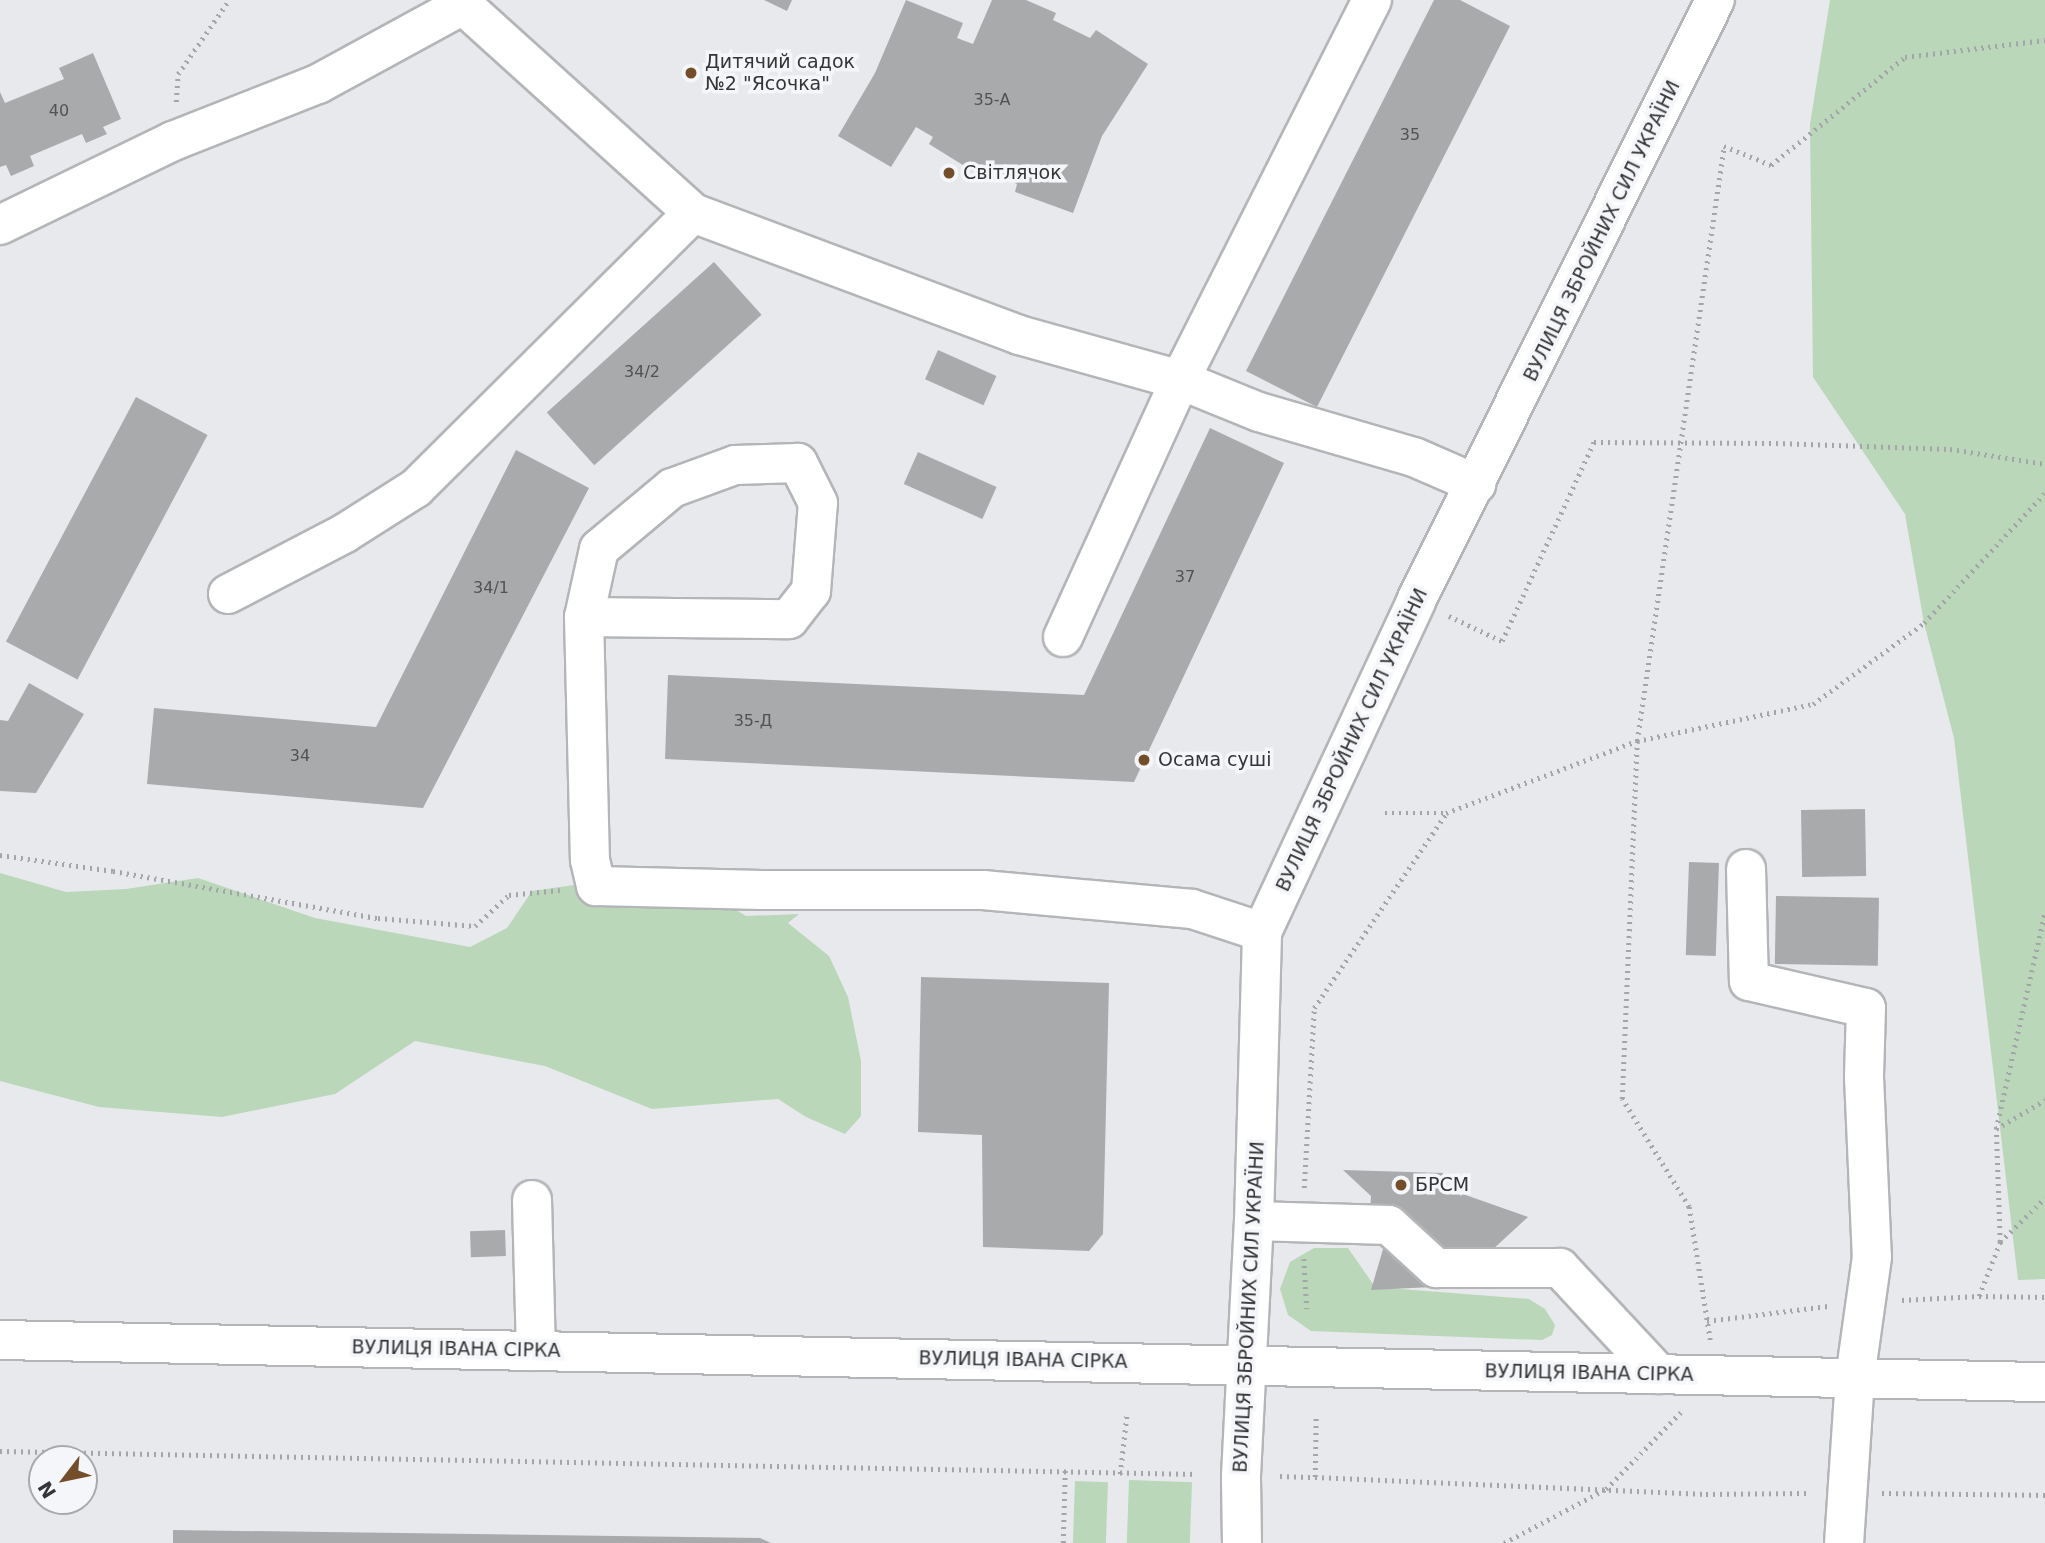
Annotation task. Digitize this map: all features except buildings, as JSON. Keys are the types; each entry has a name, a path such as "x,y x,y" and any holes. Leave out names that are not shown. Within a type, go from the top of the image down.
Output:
{"street":[{"path":"1063,637 1180,380 1371,0"},
{"name":"ВУЛИЦЯ ЗБРОЙНИХ СИЛ УКРАЇНИ","path":"1242,1543 1241,1476 1254,1221 1262,932 1416,601 1715,0"},
{"path":"0,225 173,141 318,84 462,3 693,213 1019,335 1180,380 1259,412 1414,457 1476,484"},
{"path":"228,594 345,533 416,488 693,213"},
{"path":"584,617 789,619 811,591 818,503 798,463 735,465 672,488 599,549 584,617 590,860 596,886 762,891 983,890 1192,909 1262,932"},
{"path":"1746,869 1749,981 1866,1008 1864,1077 1872,1257 1855,1378 1844,1543"},
{"path":"532,1200 536,1351"},
{"path":"1254,1221 1389,1225 1436,1268 1560,1268 1659,1374"},
{"name":"ВУЛИЦЯ ІВАНА СІРКА","path":"0,1339 2045,1382"}],"path":[{"path":"173,141 178,74 229,0"},
{"path":"1385,813 1446,813 1637,741 1724,146 1771,165 1905,57 2045,40"},
{"path":"1416,601 1502,641 1594,442 1776,443 1950,449 2045,464"},
{"path":"1307,1309 1302,1223 1314,1007 1446,813"},
{"path":"0,855 113,871 378,918 475,926 509,895 596,886"},
{"path":"2045,911 1996,1129 2000,1242 1979,1296 2045,1297"},
{"path":"1996,1129 2045,1100"},
{"path":"2000,1242 2045,1198"},
{"path":"1504,1543 1606,1489 1716,1375"},
{"path":"1120,1474 1127,1413"},
{"path":"1315,1477 1316,1415"},
{"path":"0,1451 1197,1474"},
{"path":"1063,1543 1065,1471"},
{"path":"1280,1476 1706,1494 2045,1495"}],"green space":[{"path":"1830,0 2045,0 2045,1279 2018,1280 1954,738 1924,623 1905,514 1813,377 1810,124"},
{"path":"0,873 66,892 126,889 198,878 315,918 470,947 507,928 532,891 644,875 699,888 746,916 799,914 788,923 829,956 848,997 861,1061 861,1116 845,1134 806,1117 778,1099 652,1109 545,1066 415,1041 335,1094 222,1117 99,1107 0,1081"},
{"path":"1314,1248 1348,1248 1375,1287 1529,1299 1545,1309 1555,1325 1552,1335 1542,1340 1311,1331 1288,1315 1280,1289 1290,1262"},
{"path":"1129,1480 1192,1482 1190,1543 1127,1543"},
{"path":"1075,1481 1108,1482 1106,1543 1073,1543"}],"place":[{"name":"Дитячий садок №2 \"Ясочка\"","path":"691,73"},
{"name":"Світлячок","path":"949,173"},
{"name":"Осама суші","path":"1144,760"},
{"name":"БРСМ","path":"1401,1185"}]}
